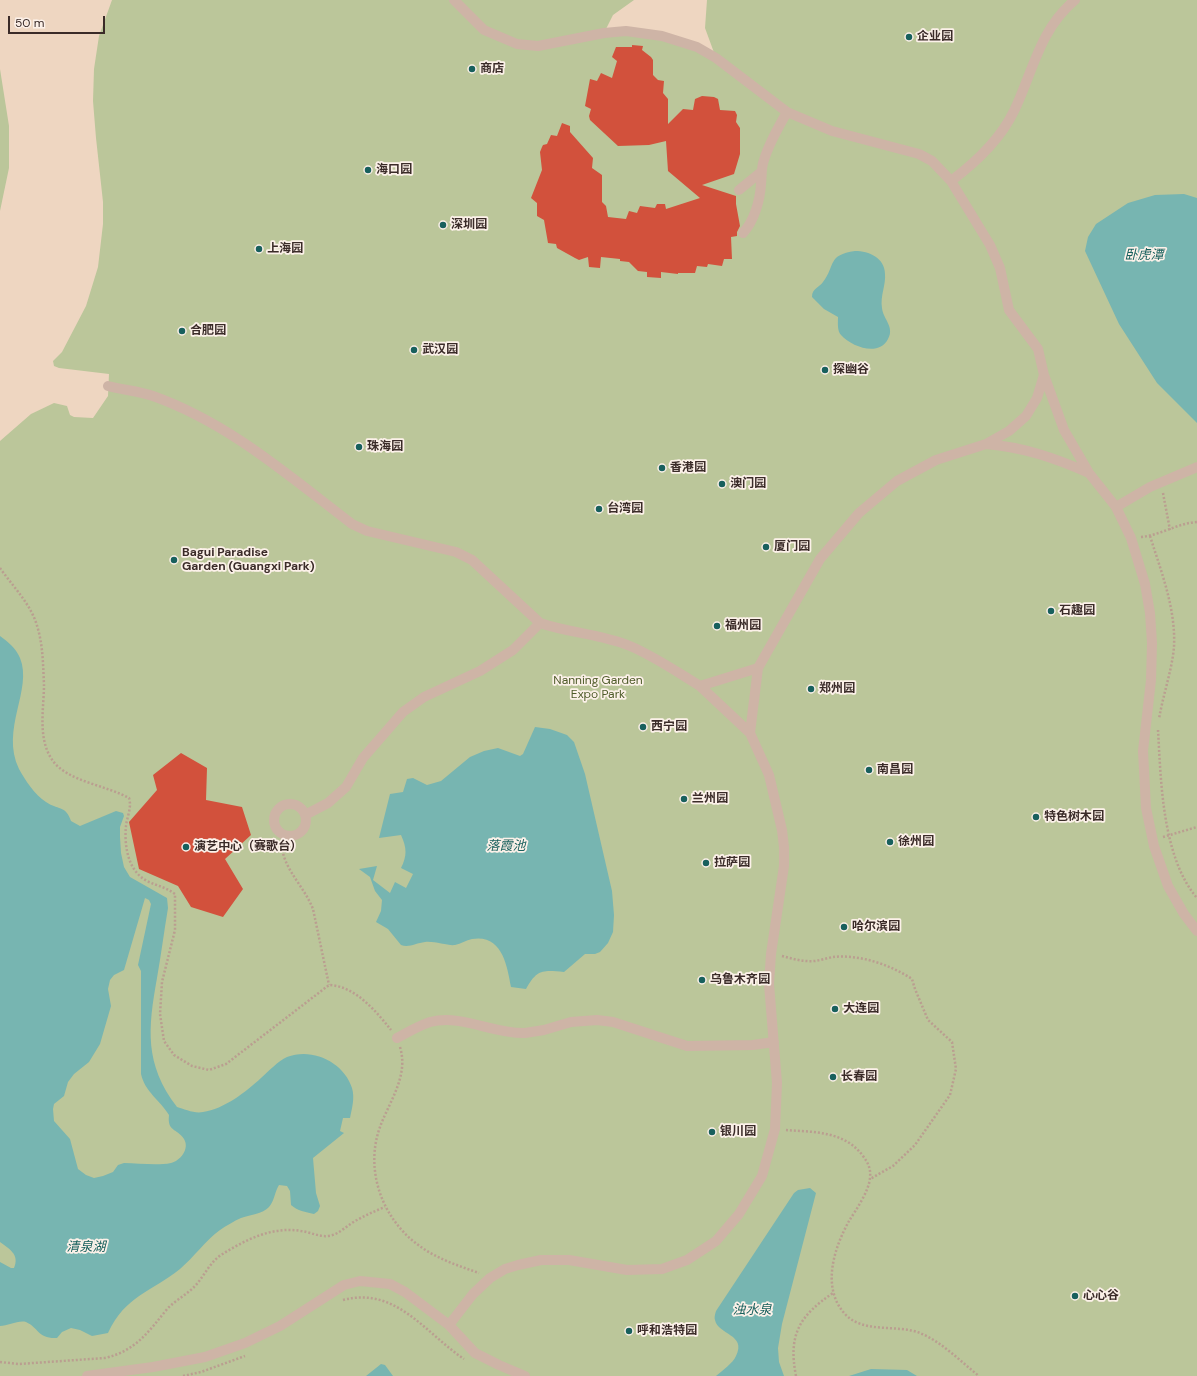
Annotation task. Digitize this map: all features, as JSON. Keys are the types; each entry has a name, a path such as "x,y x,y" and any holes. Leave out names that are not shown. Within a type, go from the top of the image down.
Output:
{"street":[{"path":"454,0 484,30 517,44 538,46 604,32 626,31 662,36 697,47 716,58 787,112 832,131 918,154 932,161 951,181 990,245 1000,268 1009,310 1038,349 1044,375 1064,430 1089,473 1116,507 1131,538 1145,584 1150,613 1152,643 1151,680 1143,750 1146,808 1153,840 1168,886 1184,914 1197,931"},
{"path":"951,181 967,169 998,136 1020,97 1038,49 1051,27 1067,6 1075,0"},
{"path":"743,233 750,226 761,184 761,172 773,136 787,112"},
{"path":"739,190 761,172"},
{"path":"750,732 758,668 820,558 859,513 898,480 936,460 986,444 1009,431 1026,416 1037,398 1044,375"},
{"path":"108,386 152,396 200,416 240,439 352,524 366,531 456,552 472,560 540,623 609,639 630,646 700,686 750,732 768,775 782,830 784,866 771,954 769,984 777,1083 775,1129 762,1176 739,1214 716,1241 687,1260 662,1269 627,1270 568,1260 541,1260 505,1269 490,1278 473,1294 449,1325"},
{"path":"986,444 1006,446 1048,456 1089,473"},
{"path":"1116,507 1150,487 1197,467"},
{"path":"306,815 328,803 346,787 363,758 403,712 424,697 480,671 512,650 540,623"},
{"path":"700,686 758,668"},
{"path":"285,805 295,805 300,807 306,815 305,826 293,836 283,834 279,831 275,821 275,816 280,808 285,805"},
{"path":"397,1038 419,1026 432,1022 464,1022 516,1034 525,1034 586,1019 613,1022 687,1046 753,1045 774,1042"},
{"path":"87,1376 153,1367 206,1356 238,1345 280,1326 344,1285 360,1281 390,1284 405,1292 449,1325 475,1353 525,1376"}],"path":[{"path":"1161,482 1170,530"},
{"path":"1131,538 1150,536 1170,530 1188,522 1197,522"},
{"path":"1150,536 1168,596 1174,626 1174,647 1163,695 1158,730 1160,771 1170,835 1180,873 1197,898"},
{"path":"0,568 30,607 38,628 43,650 42,720 44,739 53,762 67,773 129,798 131,802 126,826 126,845 130,861 136,873 148,881 166,887 175,894 175,930 162,982 160,1014 164,1041 174,1055 192,1066 209,1070 226,1064 329,985 337,985 362,998 397,1038 401,1051 402,1066 399,1083 379,1128 373,1156 377,1182 385,1207 402,1231 421,1248 452,1263 490,1278"},
{"path":"1153,840 1197,828"},
{"path":"283,834 281,843 282,856 309,899 313,909 329,985"},
{"path":"771,954 799,960 815,961 834,957 853,958 877,963 902,973 912,979 915,990 928,1020 952,1042 956,1069 950,1094 915,1145 893,1166 870,1179"},
{"path":"775,1129 826,1134 845,1139 858,1150 870,1165 870,1179 858,1207 838,1244 833,1262 831,1280 833,1293 845,1314 853,1320 867,1325 919,1333 934,1340 978,1376"},
{"path":"0,1362 19,1364 105,1358 117,1355 146,1334 168,1308 194,1287 220,1256 239,1244 262,1233 275,1230 288,1229 320,1236 334,1235 356,1220 385,1207"},
{"path":"796,1376 792,1351 797,1330 808,1313 833,1293"},
{"path":"339,1301 356,1297 369,1297 386,1300 401,1308 470,1363"},
{"path":"183,1376 201,1372 248,1355"}],"green space":[{"name":"Nanning Garden Expo Park","path":"0,0 1197,0 1197,1376 0,1376"}],"shaded area":[{"path":"0,0 112,0 99,36 94,69 93,101 103,202 103,224 98,267 86,306 62,352 53,361 54,366 59,368 109,374 108,396 93,418 74,417 70,415 67,406 54,403 31,414 0,441 0,211 9,168 9,126 0,69"},
{"path":"634,0 707,0 705,28 716,58 678,41 604,33 613,15"}],"water":[{"name":"卧虎潭","path":"1184,194 1197,198 1197,423 1157,383 1119,324 1085,251 1088,237 1096,224 1128,203 1155,195"},
{"path":"855,251 866,252 875,256 884,268 885,278 882,308 889,327 890,335 884,344 878,348 865,348 846,339 839,331 838,317 824,309 812,297 814,290 823,282 836,258 840,255"},
{"name":"清泉湖","path":"0,636 14,648 20,658 23,670 23,683 14,725 13,739 14,754 24,778 42,799 67,812 71,821 80,826 116,811 123,813 124,816 120,827 120,837 124,867 130,877 167,898 168,908 152,1013 151,1045 159,1076 166,1091 177,1107 200,1112 211,1110 227,1104 242,1094 280,1061 297,1054 316,1056 335,1064 348,1079 352,1088 353,1103 350,1118 343,1118 340,1131 344,1133 313,1158 316,1193 320,1206 318,1211 314,1214 302,1211 291,1205 290,1191 287,1186 279,1185 269,1207 260,1213 241,1218 220,1230 209,1239 180,1269 131,1302 115,1320 108,1333 92,1336 80,1330 71,1328 62,1332 57,1338 51,1338 42,1335 26,1322 0,1326 0,1262 14,1268 16,1259 13,1252 0,1242","holes":["145,898 149,900 151,904 138,965 141,971 141,1074 149,1091 169,1115 171,1127 184,1139 186,1147 181,1157 174,1162 165,1164 124,1163 118,1165 113,1172 94,1178 86,1175 78,1169 70,1139 54,1121 53,1109 54,1104 64,1096 68,1082 74,1074 89,1062 100,1044 111,1006 108,989 110,980 114,975 124,970"]},
{"name":"落霞池","path":"535,727 550,729 567,735 574,742 585,774 612,891 614,915 613,932 608,943 600,952 595,954 585,954 564,972 546,971 537,974 526,989 511,987 505,961 496,946 490,941 472,939 455,945 429,942 410,946 401,945 388,929 376,922 381,911 382,900 375,891 370,877 359,869 377,866 373,880 390,893 395,882 406,888 413,874 401,868 406,852 401,835 379,838 390,794 403,792 407,779 413,778 427,785 441,781 470,757 484,751 498,748 520,756 523,754"},
{"name":"浊水泉","path":"810,1188 816,1193 782,1324 778,1348 779,1362 784,1376 716,1376 727,1367 736,1356 738,1343 731,1335 717,1325 715,1318 716,1311 794,1193 798,1190"},
{"path":"381,1364 385,1365 393,1376 366,1376"},
{"path":"871,1369 907,1370 917,1376 849,1376"}],"building":[{"path":"632,45 643,46 642,50 653,60 653,75 658,80 664,81 663,93 668,99 668,124 683,109 693,110 695,99 702,96 714,97 718,99 720,110 735,111 737,115 736,122 740,128 740,154 734,174 702,185 736,196 740,226 737,236 731,237 732,259 724,259 722,266 708,264 707,267 697,266 695,273 678,274 661,272 661,278 647,277 647,272 638,271 629,262 620,261 620,259 601,257 600,268 589,267 588,257 579,260 557,248 556,244 548,243 544,220 537,216 537,203 531,198 542,170 540,152 543,145 547,144 551,135 557,136 562,123 570,126 570,132 593,158 592,168 602,175 602,202 606,206 608,217 626,219 629,211 637,213 640,206 655,208 657,204 665,204 666,209 700,198 668,171 666,141 649,145 618,146 590,120 589,116 591,109 585,106 590,79 597,81 601,73 612,78 617,61 612,57 616,47 632,47"},
{"name":"演艺中心（赛歌台）","path":"181,753 207,768 206,800 242,807 251,835 225,859 243,889 223,917 191,907 178,886 139,869 129,822 157,790 153,775"}],"place":[{"name":"企业园","path":"909,37"},
{"name":"商店","path":"472,69"},
{"name":"海口园","path":"368,170"},
{"name":"深圳园","path":"443,225"},
{"name":"上海园","path":"259,249"},
{"name":"合肥园","path":"182,331"},
{"name":"武汉园","path":"414,350"},
{"name":"探幽谷","path":"825,370"},
{"name":"珠海园","path":"359,447"},
{"name":"香港园","path":"662,468"},
{"name":"澳门园","path":"722,484"},
{"name":"台湾园","path":"599,509"},
{"name":"厦门园","path":"766,547"},
{"name":"Bagui Paradise Garden (Guangxi Park)","path":"174,560"},
{"name":"石趣园","path":"1051,611"},
{"name":"福州园","path":"717,626"},
{"name":"郑州园","path":"811,689"},
{"name":"西宁园","path":"643,727"},
{"name":"南昌园","path":"869,770"},
{"name":"兰州园","path":"684,799"},
{"name":"特色树木园","path":"1036,817"},
{"name":"徐州园","path":"890,842"},
{"name":"演艺中心（赛歌台）","path":"186,847"},
{"name":"拉萨园","path":"706,863"},
{"name":"哈尔滨园","path":"844,927"},
{"name":"乌鲁木齐园","path":"702,980"},
{"name":"大连园","path":"835,1009"},
{"name":"长春园","path":"833,1077"},
{"name":"银川园","path":"712,1132"},
{"name":"心心谷","path":"1075,1296"},
{"name":"呼和浩特园","path":"629,1331"}]}
